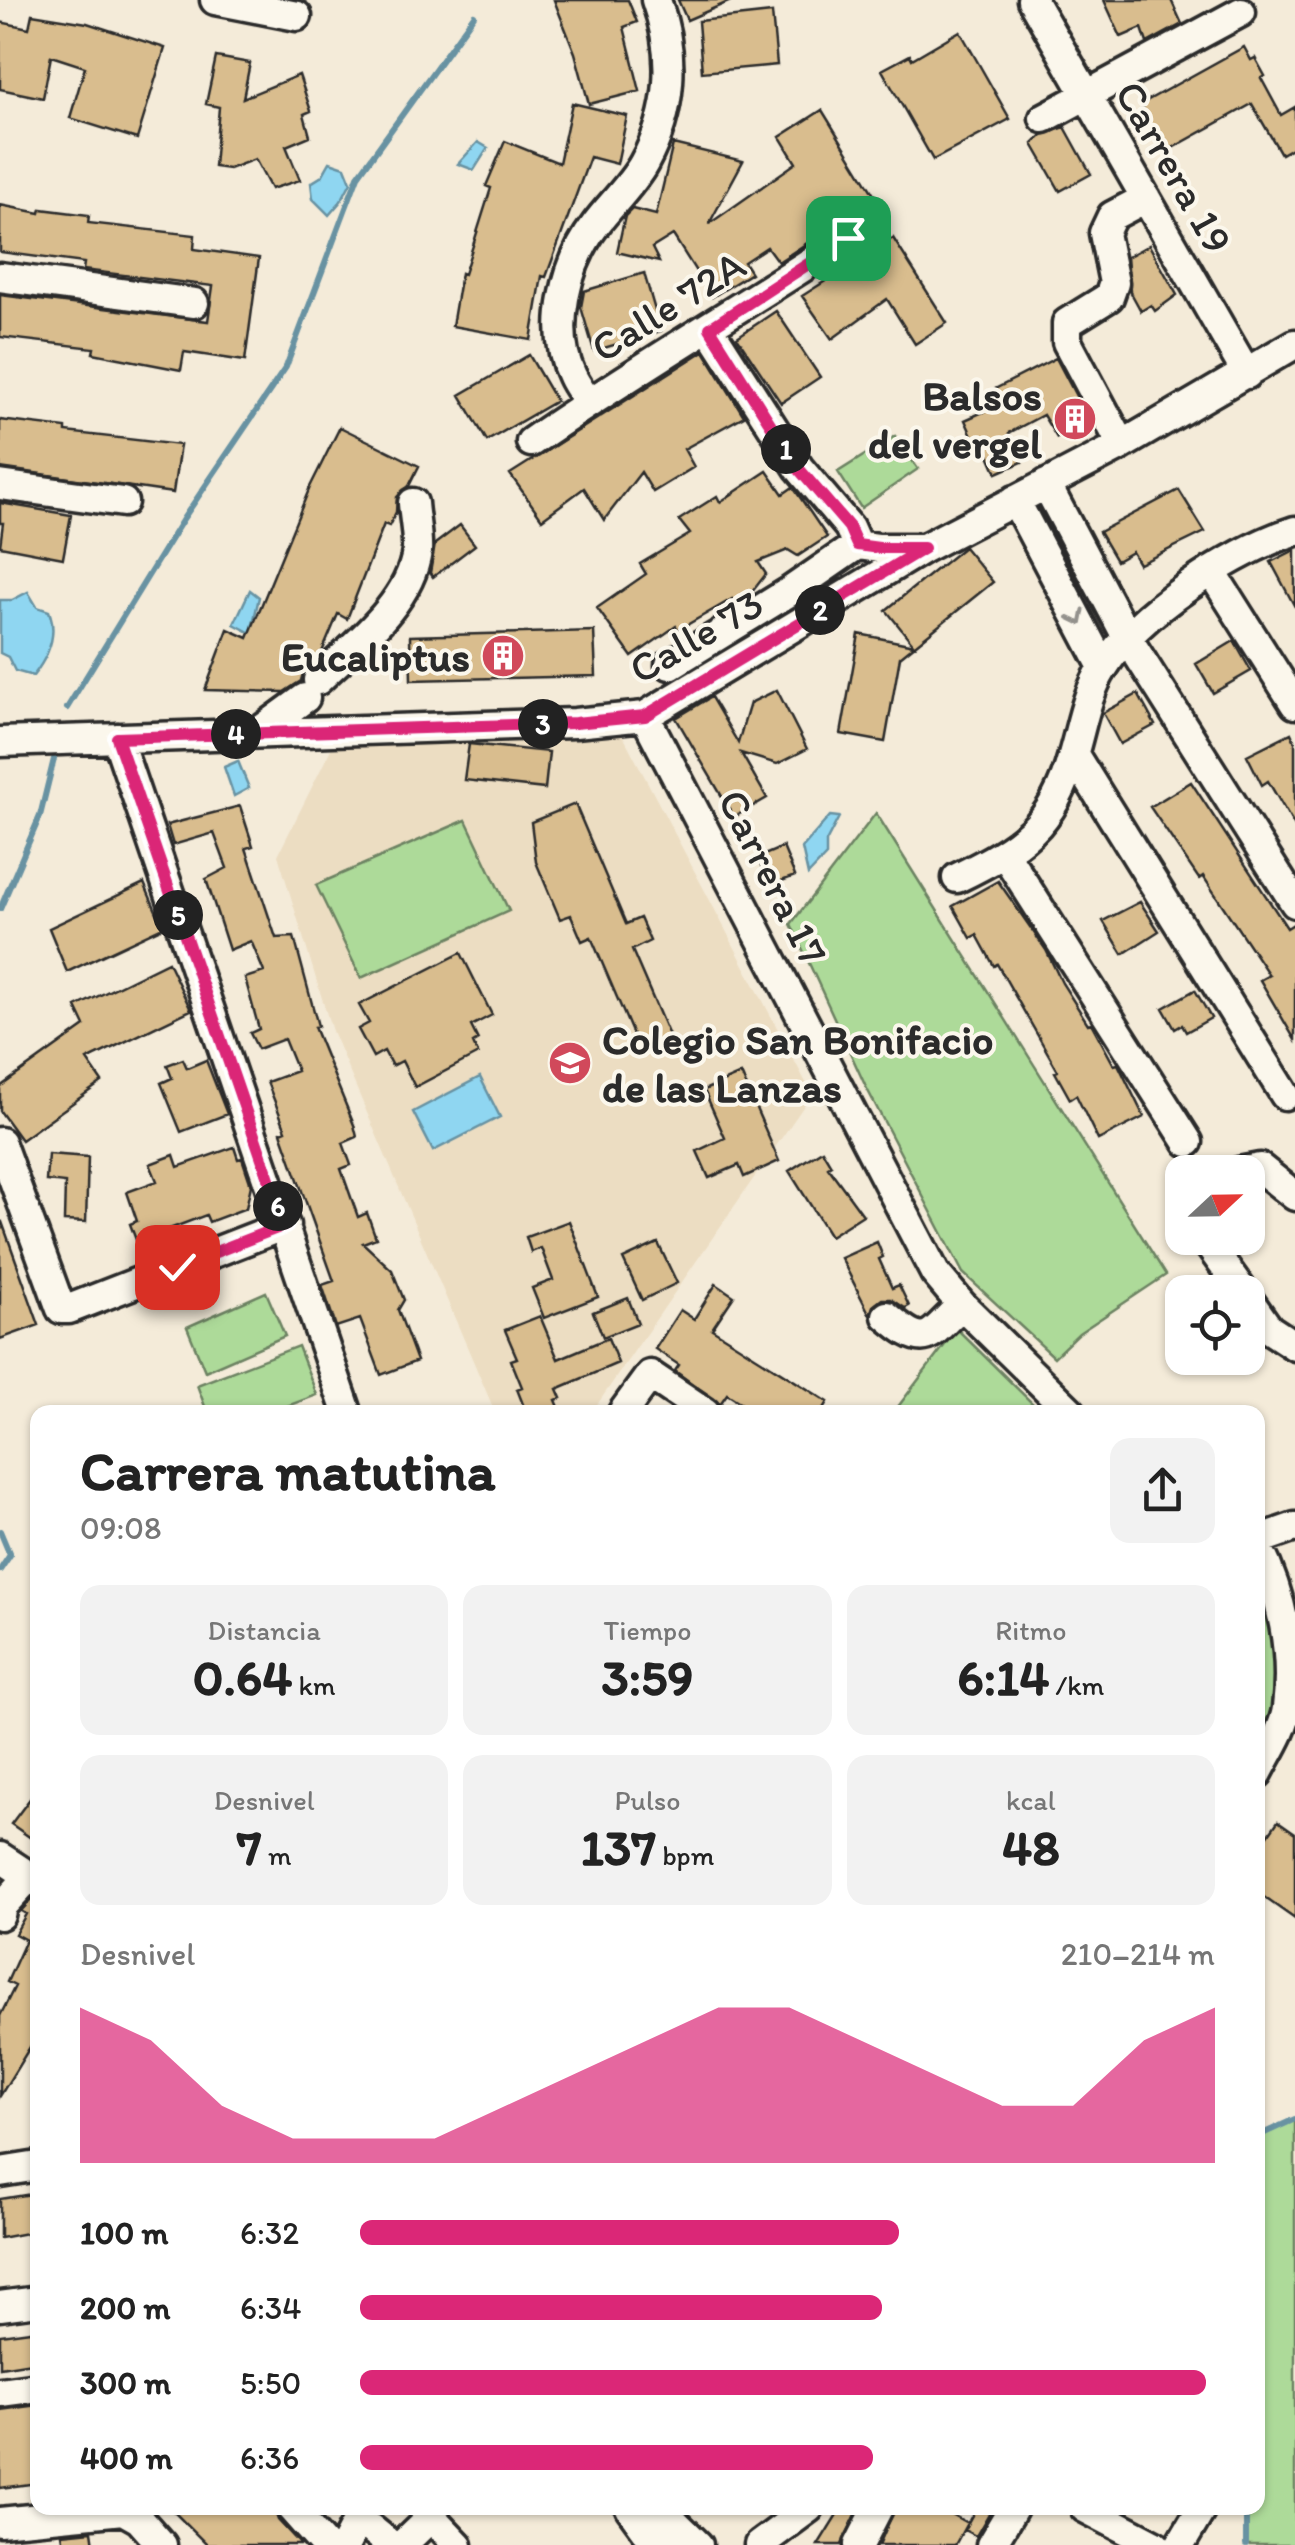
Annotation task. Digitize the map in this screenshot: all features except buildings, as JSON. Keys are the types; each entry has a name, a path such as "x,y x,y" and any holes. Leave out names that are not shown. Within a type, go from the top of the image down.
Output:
{"street":[{"path":"215,0 297,16"},
{"path":"588,402 570,374 561,336 568,274 592,228 643,166 660,129 670,57 656,0"},
{"name":"Carrera 19","path":"1032,0 1248,374"},
{"path":"1044,118 1240,12"},
{"path":"1122,445 1067,342 1067,323 1108,297 1114,283 1104,233 1112,216 1146,198"},
{"name":"Calle 72A","path":"531,442 655,358 710,328 848,238"},
{"path":"0,277 194,303"},
{"path":"710,328 798,468 868,547"},
{"name":"Calle 73","path":"0,742 575,723 645,716 924,548 1122,445 1295,344"},
{"path":"1046,484 1128,639 1295,902"},
{"path":"0,485 122,502"},
{"path":"1016,500 1103,667"},
{"path":"257,733 312,689 391,606 408,580 417,550 413,503"},
{"path":"957,878 1005,854 1046,819 1062,790 1074,755 1084,708 1103,667 1128,639 1178,594 1212,571 1295,531"},
{"path":"670,665 868,547 924,548"},
{"path":"1212,571 1295,704"},
{"name":"Carrera 17","path":"645,716 934,1273 1065,1405"},
{"path":"117,738 345,1405"},
{"path":"1074,755 1285,1096"},
{"path":"1005,854 1188,1142"},
{"path":"0,1142 61,1309 285,1225"},
{"path":"1265,1172 1295,1196"},
{"path":"888,1316 907,1334 920,1337 936,1334 962,1305"},
{"path":"1265,1323 1295,1346"},
{"path":"628,1405 650,1376 694,1405"},
{"path":"1265,1541 1295,1527"},
{"path":"1265,1559 1274,1578 1287,1639 1287,1711 1265,1758"},
{"path":"0,1857 30,1877"},
{"path":"1,1909 30,1882"},
{"path":"0,2172 30,2167"},
{"path":"0,2306 30,2302"},
{"path":"0,2392 30,2388"},
{"path":"0,2522 72,2515"},
{"path":"132,2515 162,2545"},
{"path":"297,2515 324,2545"},
{"path":"345,2545 360,2515"},
{"path":"363,2515 390,2545"},
{"path":"402,2545 425,2515"},
{"path":"430,2515 458,2545"},
{"path":"635,2515 664,2545"},
{"path":"667,2515 698,2545"},
{"path":"760,2545 800,2515"},
{"path":"858,2545 874,2515"},
{"path":"992,2545 1008,2515"},
{"path":"1094,2515 1120,2537 1156,2545"},
{"path":"1180,2545 1198,2515"}],"shaded area":[{"name":"Colegio San Bonifacio de las Lanzas","path":"621,732 812,1094 597,1405 492,1405 332,1031 278,855 332,747"}],"green space":[{"path":"895,436 918,469 861,508 838,472"},
{"path":"876,813 1166,1275 1079,1333 1054,1357 963,1273 865,1085 791,924"},
{"path":"466,820 509,911 361,978 316,885"},
{"path":"266,1292 285,1336 205,1371 187,1327"},
{"path":"957,1329 1034,1405 899,1405"},
{"path":"298,1346 317,1395 290,1405 204,1405 197,1385"},
{"path":"1265,1586 1281,1642 1277,1711 1265,1747"},
{"path":"1295,2119 1295,2545 1246,2545 1246,2515 1265,2515 1265,2133"}],"water":[{"path":"478,142 488,148 474,170 458,164"},
{"path":"330,162 345,167 351,182 329,215 313,199 311,183 322,176"},
{"path":"250,590 259,597 251,633 234,624"},
{"path":"28,592 37,607 49,611 52,620 47,653 33,676 15,671 8,657 0,653 0,600 12,600"},
{"path":"238,761 249,788 234,796 224,767"},
{"path":"830,816 839,817 826,842 826,856 808,875 802,848"},
{"path":"480,1077 500,1117 433,1151 413,1112"}],"waterway":[{"path":"67,708 183,519 286,367 358,176 474,15"},
{"path":"0,909 40,816 54,759"},
{"path":"0,1531 10,1555 0,1570"},
{"path":"1265,2133 1295,2119"},
{"path":"1246,2515 1246,2545"}],"place":[{"name":"Balsos del vergel","path":"1075,419"},
{"name":"Eucaliptus","path":"503,656"},
{"name":"Colegio San Bonifacio de las Lanzas","path":"570,1063"}],"route":[{"path":"177,1267 285,1225 117,738 575,723 645,716 924,548 857,545 849,527 798,468 710,328 848,238"}]}
